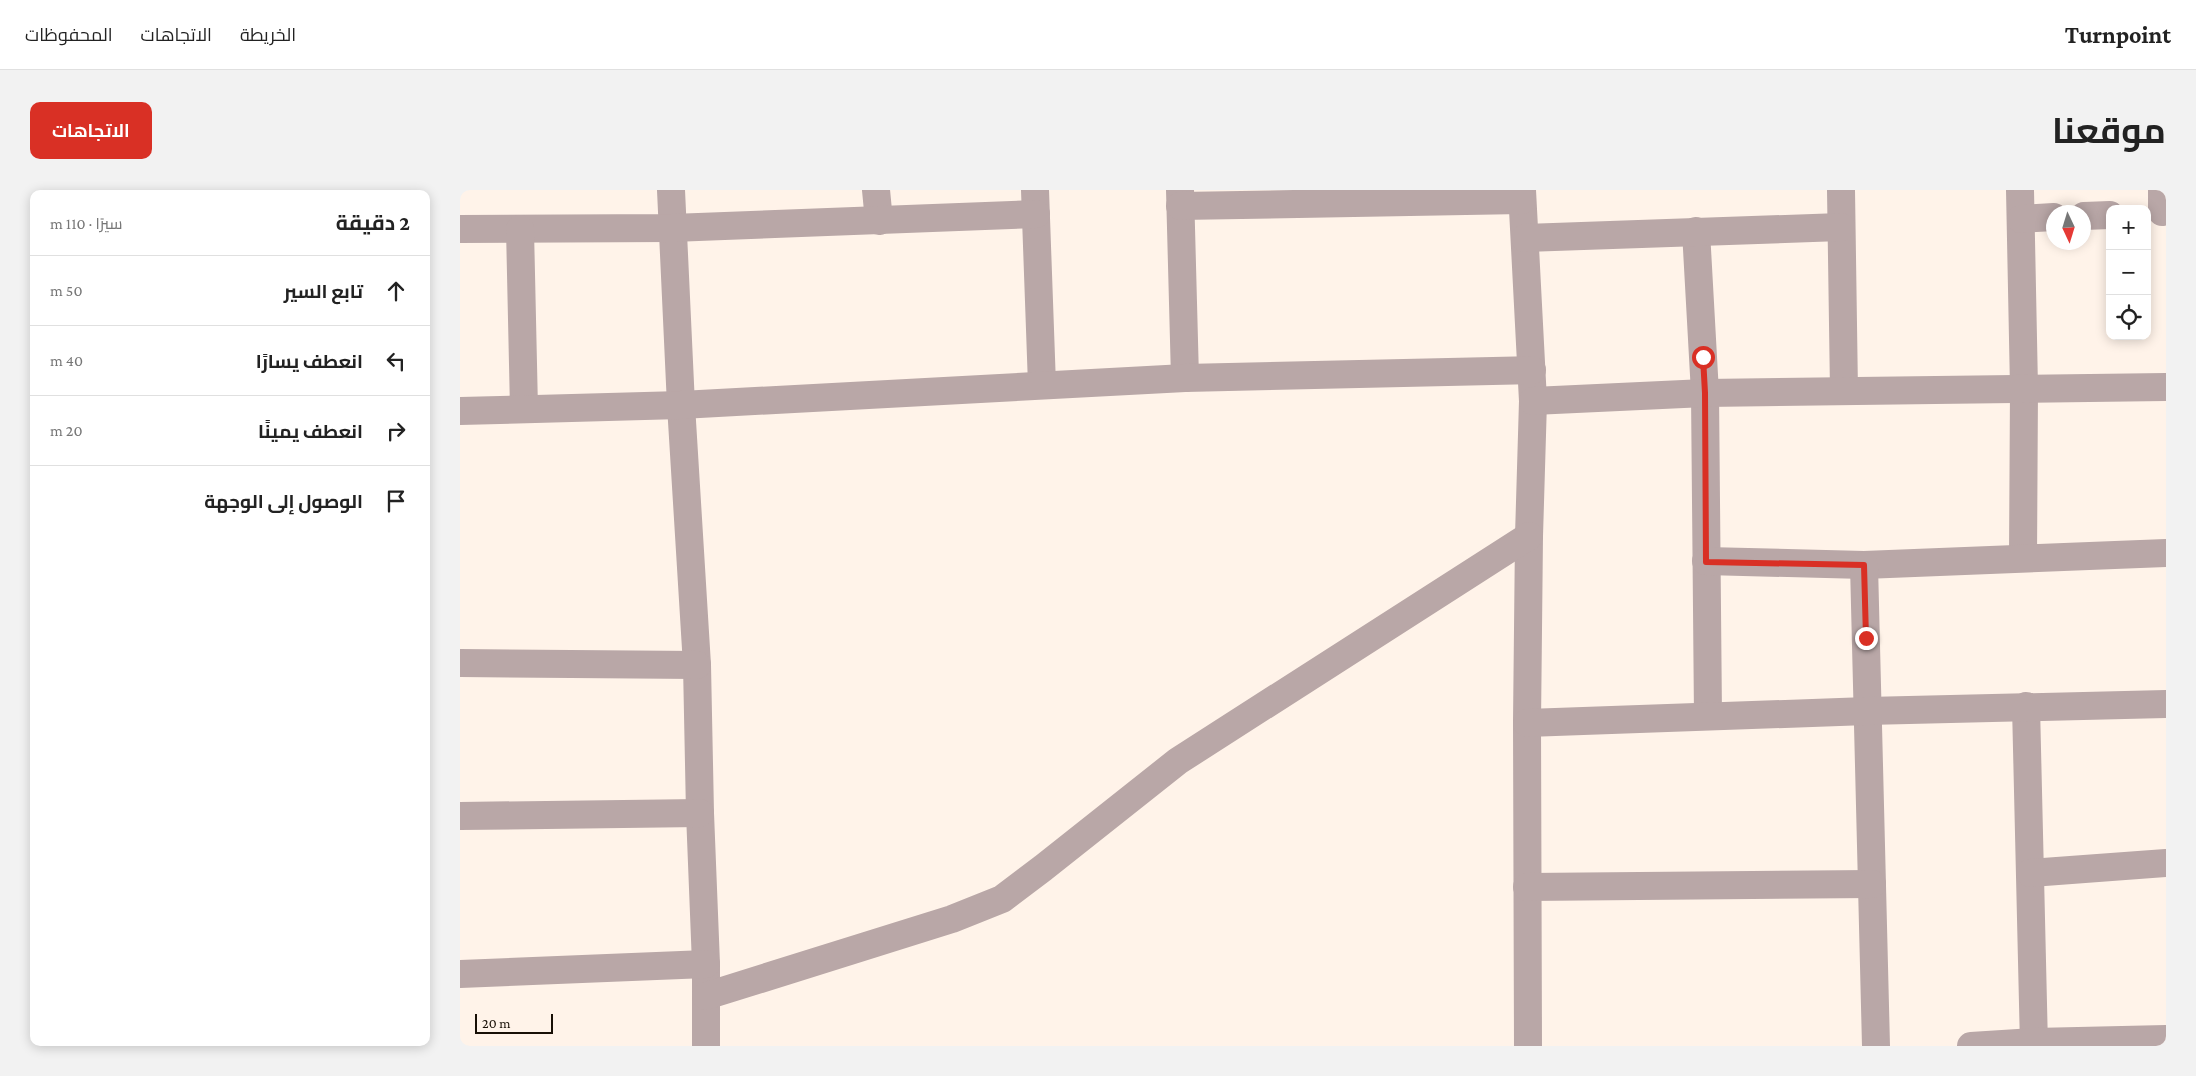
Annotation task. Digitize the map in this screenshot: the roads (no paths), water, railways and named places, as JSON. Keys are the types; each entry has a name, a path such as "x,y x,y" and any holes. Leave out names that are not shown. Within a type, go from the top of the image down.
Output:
{"street":[{"path":"672,190 672,228 681,405 697,665 706,964 706,1046"},
{"path":"876,190 879,221"},
{"path":"1840,190 1844,391"},
{"path":"2020,190 2024,388 2023,558"},
{"path":"1185,378 1180,198 1522,195 1533,401 1529,536 1528,1046"},
{"path":"460,229 672,228 879,221 1036,202 1042,385"},
{"path":"2091,216 2106,215"},
{"path":"2021,219 2046,217"},
{"path":"1525,238 1841,227"},
{"path":"520,229 524,409"},
{"path":"1696,231 1705,393 1708,716"},
{"path":"460,410 681,405 1185,378 1532,370"},
{"path":"1533,401 1705,393 2166,387"},
{"path":"706,996 952,919 1002,899 1044,868 1178,761 1529,536"},
{"path":"1706,562 1864,565 2166,553"},
{"path":"1864,565 1876,1046"},
{"path":"460,664 697,665"},
{"path":"1528,723 1868,710 2166,704"},
{"path":"2026,706 2034,1044"},
{"path":"460,816 700,813"},
{"path":"2030,873 2166,863"},
{"path":"1527,886 1872,884"},
{"path":"460,974 706,964"},
{"path":"1971,1046 2166,1039"}]}
